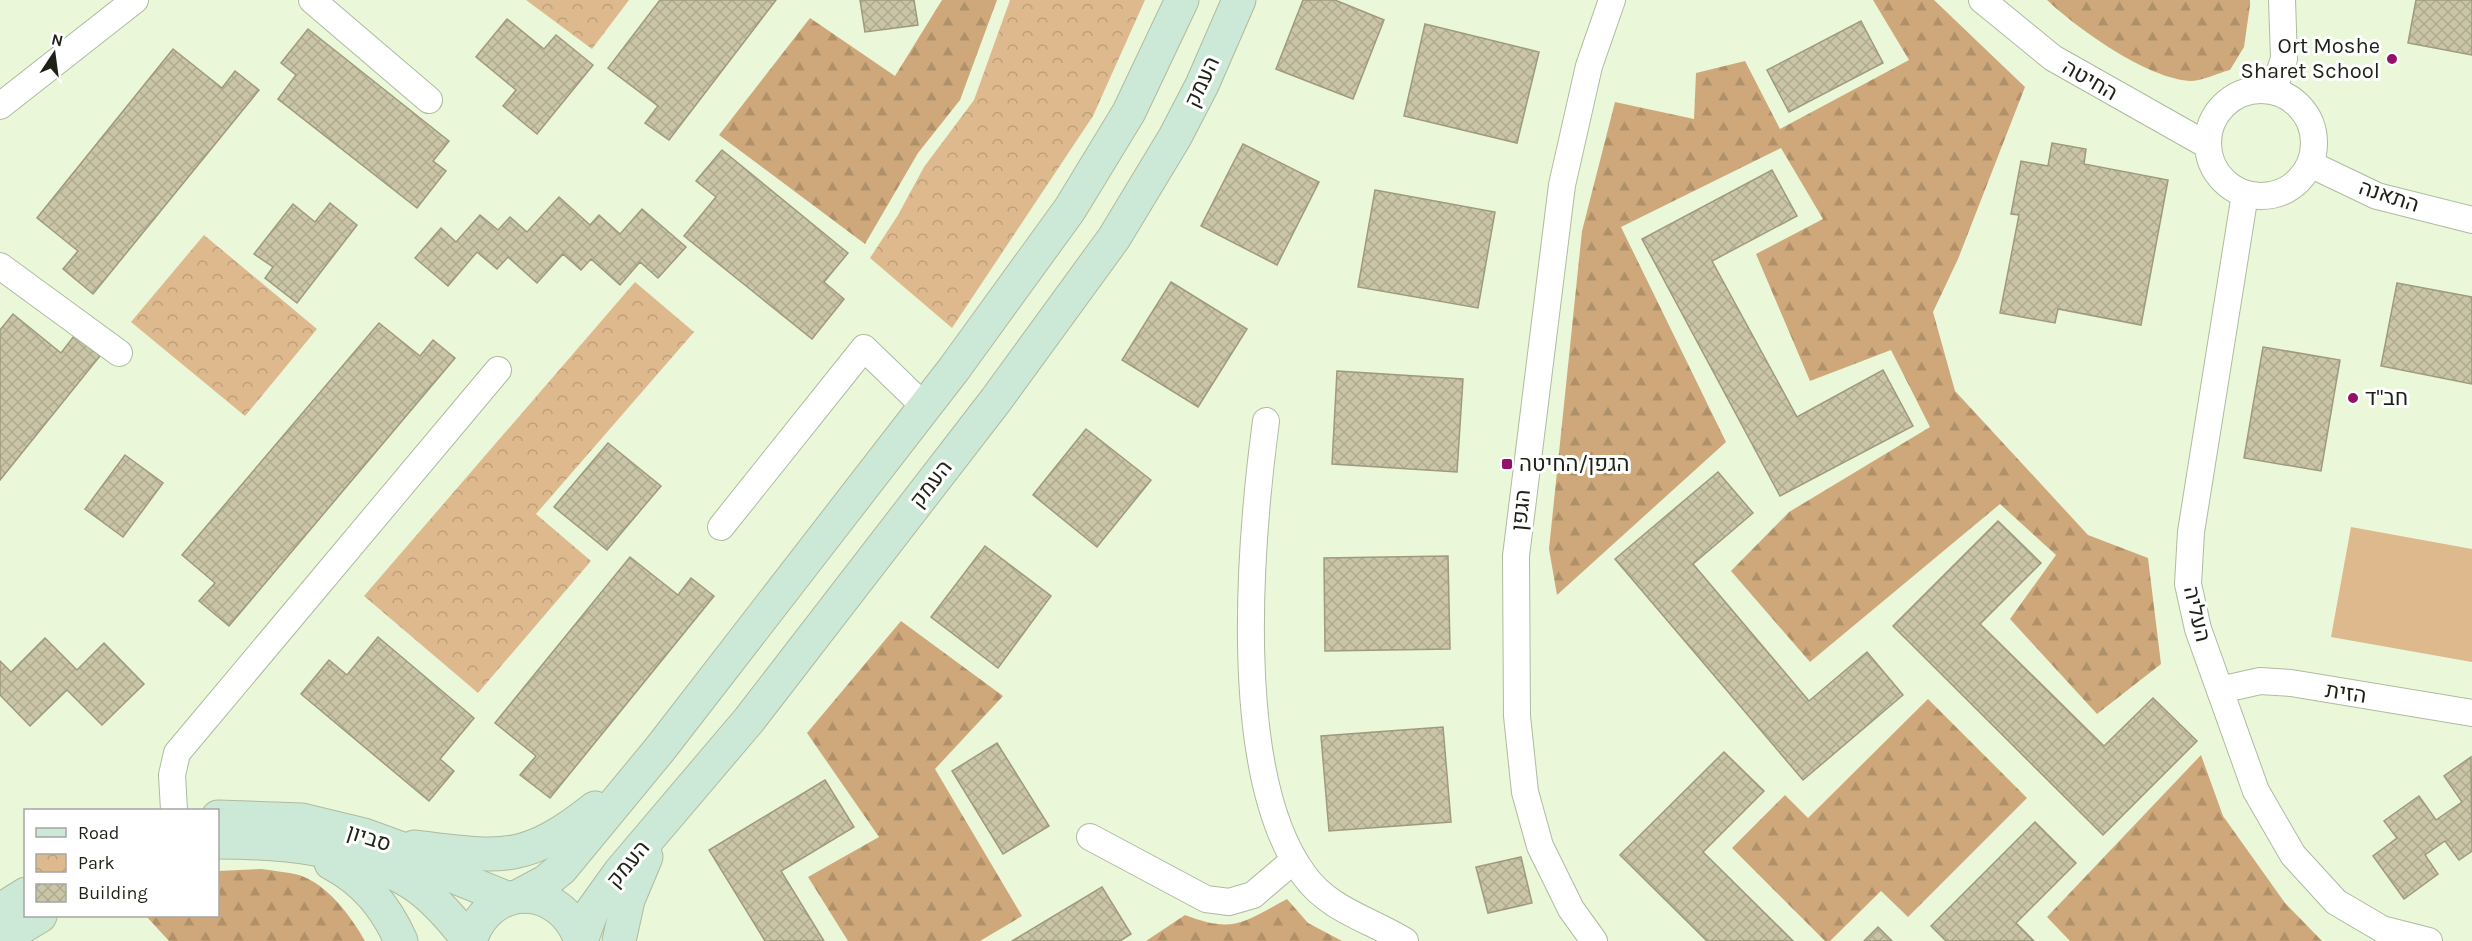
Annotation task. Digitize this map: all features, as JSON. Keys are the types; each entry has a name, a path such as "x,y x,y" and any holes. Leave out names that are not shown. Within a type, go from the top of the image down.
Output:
{"main road":[{"path":"470,941 483,915 495,905 514,897 561,869 643,770 925,407 1070,209 1129,112 1182,0"},
{"name":"העמק","path":"581,941 592,911 604,893 756,711 989,410 1114,238 1175,137 1202,85 1239,0"},
{"path":"388,844 486,856 514,854 567,830 643,770"},
{"name":"סביון","path":"219,817 302,820 388,844 405,850 450,875 514,897 536,897 552,902 565,912 575,925 581,941"},
{"path":"619,941 628,900 657,830"},
{"name":"סביון","path":"219,842 298,846 356,860 394,873 412,883 450,917 470,941"},
{"path":"298,846 351,874 371,892 392,920 401,941"},
{"path":"0,910 24,895"},
{"path":"0,940 37,917"}],"street":[{"path":"0,106 135,0"},
{"path":"312,0 429,100"},
{"name":"הגפן","path":"1594,941 1571,909 1540,846 1525,792 1516,716 1516,556 1530,427 1562,185 1589,66 1612,0"},
{"name":"החיטה","path":"1982,0 2053,58 2207,145"},
{"path":"2273,91 2284,59 2282,0"},
{"path":"2256,89 2273,91 2287,96 2299,106 2308,119 2314,134 2314,149 2310,164 2302,177 2276,194 2260,196 2245,194 2230,187 2218,175 2210,161 2207,145 2209,128 2226,101 2240,93 2256,89"},
{"name":"התאנה","path":"2310,164 2378,196 2472,220"},
{"name":"העליה","path":"2245,194 2191,532 2188,584 2198,629 2256,791 2293,855 2336,902 2382,928 2429,941"},
{"path":"0,266 119,353"},
{"path":"721,527 864,348 925,407"},
{"path":"174,809 172,775 177,753 498,370"},
{"path":"1266,421 1258,484 1254,566 1254,718 1265,784 1284,843 1304,876 1331,904 1405,941"},
{"name":"הזית","path":"2220,690 2260,681 2472,713"},
{"path":"1090,837 1206,899 1229,902 1252,895 1294,860"}],"green space":[{"path":"526,0 629,0 592,49"},
{"path":"942,0 997,0 960,100 918,153 865,244 719,135 810,18 895,76"},
{"path":"1010,0 1145,0 1093,116 952,328 870,258 898,215 924,167 974,100"},
{"path":"1873,0 1934,0 2025,87 1958,259 1933,312 1955,391 2088,535 2148,558 2161,664 2097,714 2010,619 2056,555 2000,504 1810,662 1731,571 1789,512 1930,427 1891,350 1810,381 1756,254 1823,219 1781,148 1621,227 1726,442 1557,595 1549,549 1582,231 1615,102 1694,119 1696,73 1745,61 1780,129 1909,60"},
{"path":"2047,0 2250,0 2250,5 2244,47 2230,70 2190,81 2172,78 2134,62 2094,38"},
{"path":"204,235 317,329 245,416 131,322"},
{"path":"635,282 694,332 536,514 591,561 478,693 364,596"},
{"path":"2351,527 2472,549 2472,662 2331,637"},
{"path":"901,621 1003,696 935,769 1022,916 980,941 848,941 808,877 879,837 807,733"},
{"path":"1928,699 2027,798 1908,917 1881,891 1830,941 1825,941 1732,848 1785,795 1808,818"},
{"path":"2201,755 2223,816 2285,903 2322,941 2070,941 2047,917"},
{"path":"261,869 285,872 309,879 337,902 353,921 365,941 169,941 147,917 219,917 219,871"},
{"path":"1287,899 1308,923 1342,941 1146,941 1185,915 1216,924 1238,923"}],"building":[{"path":"660,0 776,0 669,140 645,123 658,106 608,68"},
{"path":"860,0 914,0 918,25 865,32"},
{"path":"1303,0 1335,0 1384,20 1353,99 1276,69"},
{"path":"2416,0 2472,0 2472,55 2408,43"},
{"path":"507,19 544,49 556,35 593,65 537,134 503,106 516,90 476,57"},
{"path":"1861,21 1883,63 1789,112 1767,70"},
{"path":"1425,24 1539,52 1517,143 1404,116"},
{"path":"308,29 449,141 433,161 446,171 417,208 278,99 296,75 281,63"},
{"path":"173,49 222,88 235,71 259,90 93,294 63,269 78,251 37,218"},
{"path":"2052,143 2086,149 2084,164 2168,180 2141,325 2058,309 2055,323 2000,313 2019,215 2011,214 2021,161 2048,166"},
{"path":"1243,144 1319,182 1277,265 1201,226"},
{"path":"722,150 848,253 824,282 844,299 812,339 684,236 716,197 696,181"},
{"path":"1772,170 1797,216 1712,261 1797,417 1883,370 1913,426 1780,496 1642,239"},
{"path":"1375,190 1495,212 1478,308 1358,287"},
{"path":"559,197 590,225 599,215 620,234 642,209 686,247 658,278 640,262 620,285 591,259 581,270 563,254 537,283 508,257 497,269 477,252 448,286 415,258 441,228 456,242 480,215 498,230 510,217 527,232"},
{"path":"330,203 357,225 297,303 265,278 273,267 254,254 293,204 315,222"},
{"path":"1171,282 1247,329 1198,407 1122,360"},
{"name":"חב\"ד","path":"2397,283 2472,297 2472,384 2381,366"},
{"path":"13,314 61,353 74,336 100,356 0,480 0,330"},
{"path":"379,323 420,356 433,340 455,358 229,626 199,601 215,583 182,555"},
{"path":"2263,347 2340,360 2321,471 2244,458"},
{"path":"1337,371 1463,379 1457,472 1332,464"},
{"path":"1086,429 1151,480 1097,547 1033,495"},
{"path":"608,443 661,486 607,550 554,507"},
{"path":"125,455 163,483 123,537 85,509"},
{"path":"1718,472 1753,513 1693,564 1809,701 1867,652 1903,695 1803,780 1615,559"},
{"path":"1998,521 2041,563 1980,624 2104,746 2153,698 2197,741 2103,835 1893,626"},
{"path":"985,546 1051,596 998,668 931,617"},
{"path":"1448,556 1450,649 1325,651 1324,558"},
{"path":"630,557 678,595 691,578 714,596 550,798 520,775 536,756 495,723"},
{"path":"378,637 474,718 440,759 454,771 429,801 301,694 329,660 347,675"},
{"path":"45,638 77,670 104,643 144,684 102,725 67,690 30,726 0,695 0,661 11,672"},
{"path":"1443,727 1451,822 1329,831 1321,736"},
{"path":"997,743 1049,826 1003,854 952,771"},
{"path":"1724,752 1764,791 1703,852 1793,941 1707,941 1620,855"},
{"path":"2471,757 2472,851 2459,860 2445,841 2425,855 2438,874 2404,899 2373,856 2397,838 2384,821 2419,796 2436,820 2462,802 2444,776"},
{"path":"825,780 854,827 781,871 824,941 765,941 709,850"},
{"path":"2035,822 2076,863 2016,923 2034,941 1946,941 1931,926"},
{"path":"1521,857 1532,903 1488,913 1476,867"},
{"path":"1102,887 1131,934 1120,941 1012,941"},
{"path":"1878,927 1892,941 1864,941"}],"place":[{"name":"Ort Moshe Sharet School","path":"2392,59"},
{"name":"חב\"ד","path":"2353,398"},
{"name":"הגפן/החיטה","path":"1507,464"}]}
